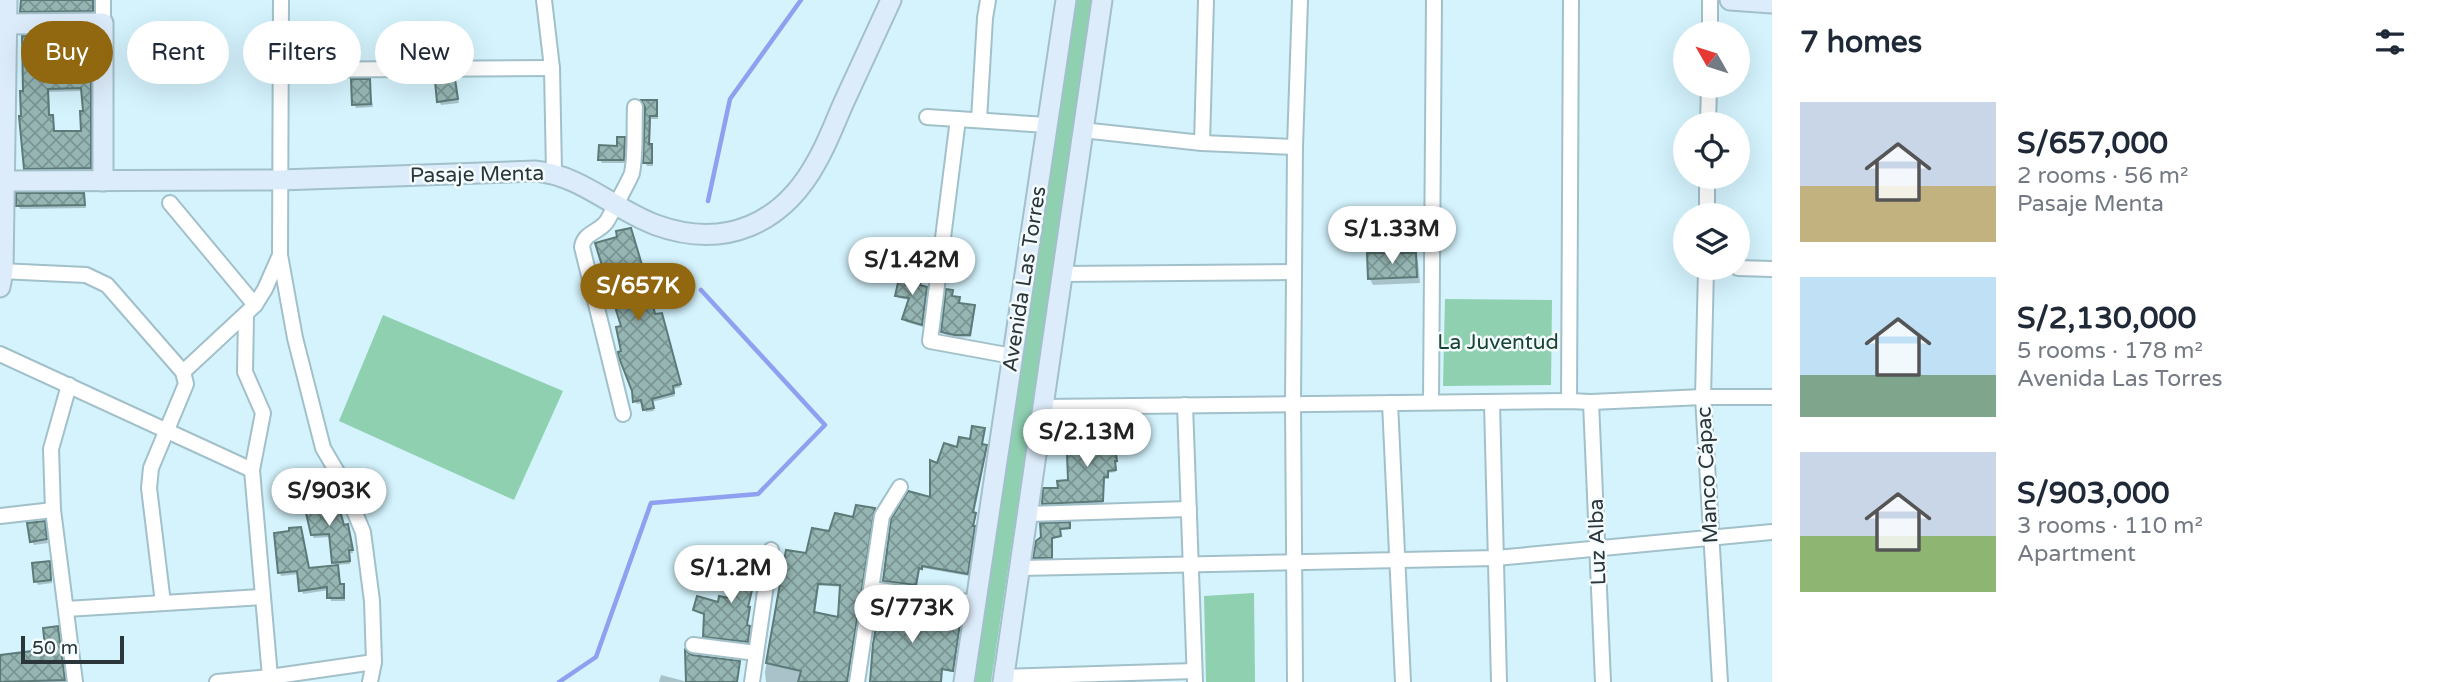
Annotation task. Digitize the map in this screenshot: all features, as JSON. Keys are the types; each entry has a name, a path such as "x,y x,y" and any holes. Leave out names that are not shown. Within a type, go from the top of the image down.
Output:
{"street":[{"path":"7,0 1,277 86,275 107,285 183,372 186,384 151,468 149,488 163,603"},
{"path":"103,0 103,21"},
{"path":"281,0 281,21"},
{"path":"544,0 552,68 554,173"},
{"name":"Pasaje Menta","path":"2,181 280,180 535,170 570,178 657,225 698,234 718,234 748,228 777,212 799,190 817,161 891,0"},
{"path":"979,120 988,0"},
{"name":"Avenida Las Torres","path":"964,682 1066,0"},
{"name":"Avenida Las Torres","path":"1003,680 1101,0"},
{"path":"1202,143 1206,0"},
{"path":"1295,682 1293,404 1295,147 1300,0"},
{"path":"1432,402 1434,0"},
{"path":"1569,401 1571,0"},
{"path":"1710,0 1710,21"},
{"path":"1730,0 1772,3"},
{"path":"7,24 21,24"},
{"path":"361,69 552,68"},
{"path":"103,84 103,181"},
{"path":"280,84 280,255 295,338 323,448 340,477 363,533 372,601 374,663 370,682"},
{"path":"623,414 582,247 588,235 601,228 608,219 632,174 635,107"},
{"path":"927,117 1047,125"},
{"path":"958,119 930,341 1012,356"},
{"path":"1082,130 1202,143 1295,147"},
{"path":"170,203 251,310 245,372 261,403 263,413 252,470 270,677"},
{"path":"183,372 251,310 265,289 280,255"},
{"path":"1750,268 1772,269"},
{"path":"1060,274 1294,272"},
{"name":"Manco Cápac","path":"1706,280 1703,397 1720,682"},
{"path":"0,354 252,470"},
{"path":"69,385 51,449 53,510 75,682"},
{"path":"1042,407 1591,402 1772,397"},
{"name":"Luz Alba","path":"1591,402 1603,682"},
{"path":"1390,403 1403,682"},
{"path":"1492,403 1499,682"},
{"path":"1003,680 1194,676 1185,405"},
{"path":"857,682 882,516 900,488"},
{"path":"1027,514 1189,509"},
{"path":"0,516 53,510"},
{"path":"1020,568 1496,558 1772,532"},
{"path":"752,682 771,550"},
{"path":"872,589 975,603"},
{"path":"66,609 262,597"},
{"path":"693,645 756,653"},
{"path":"218,682 374,663"}],"green space":[{"path":"1077,0 1093,0 991,682 972,682"},
{"name":"La Juventud","path":"1445,299 1552,300 1551,385 1443,386"},
{"path":"383,315 563,391 514,500 339,421"},
{"path":"1254,593 1255,682 1206,682 1204,596"}],"building":[{"path":"21,0 93,0 93,11 20,12"},
{"path":"361,79 370,79 371,104 352,105 351,84 361,84"},
{"path":"23,84 91,84 91,168 24,169 19,116 20,91 23,91","holes":["81,88 83,111 80,111 81,131 54,131 53,115 49,115 48,89"]},
{"path":"435,84 456,84 458,99 437,102"},
{"path":"641,100 657,100 657,116 650,116 649,144 652,144 652,163 643,163 645,107"},
{"path":"617,137 625,137 624,160 598,160 599,145 617,146"},
{"path":"16,193 84,193 85,205 16,206"},
{"path":"631,228 642,265 638,266 644,289 649,288 655,314 662,313 681,384 673,386 674,393 652,399 654,408 643,410 641,400 633,402 632,391 618,355 621,351 616,327 621,326 595,243 617,237 616,231"},
{"path":"1367,253 1416,253 1417,277 1368,279"},
{"path":"900,274 922,276 920,285 927,287 922,325 902,319 909,298 895,296"},
{"path":"946,289 953,290 952,296 960,297 959,303 975,305 970,335 941,332"},
{"path":"1054,416 1081,416 1081,431 1065,431 1065,438 1054,438"},
{"path":"1099,421 1100,427 1112,425 1117,461 1116,470 1108,471 1108,477 1104,477 1103,501 1042,504 1043,488 1058,488 1057,481 1068,480 1067,454 1087,453 1086,422"},
{"path":"972,426 985,428 982,444 987,445 973,512 976,513 975,526 968,574 922,566 922,569 919,568 916,585 883,581 891,519 908,491 930,497 930,460 937,463 944,443 957,447 959,437 970,439"},
{"path":"325,495 331,513 340,511 344,525 348,524 353,550 349,550 350,561 332,563 329,534 311,535 303,500"},
{"path":"856,505 875,508 847,682 798,682 801,671 766,663 786,550 806,553 812,528 829,531 835,513 853,517","holes":["818,584 840,585 838,617 814,612"]},
{"path":"45,521 47,539 30,542 27,523"},
{"path":"1070,522 1070,528 1060,529 1061,536 1052,538 1052,558 1033,558 1036,541 1041,537 1040,523"},
{"path":"301,527 309,568 338,565 340,584 344,584 344,598 327,598 327,587 299,591 297,571 278,573 274,533"},
{"path":"743,550 761,552 748,607 748,642 703,637 704,614 693,610 697,596 718,602 719,596 729,598 730,592 734,592"},
{"path":"50,561 51,580 34,582 32,563"},
{"path":"881,600 921,605 918,616 960,624 953,671 942,669 941,682 870,682"},
{"path":"58,626 65,680 0,682 0,655 32,651 32,648 45,646 43,628"},
{"path":"685,650 692,655 740,661 737,682 686,682"}],"waterway":[{"path":"708,201 730,99 801,0"},
{"path":"559,682 596,657 651,503 758,494 825,425 701,290"}]}
